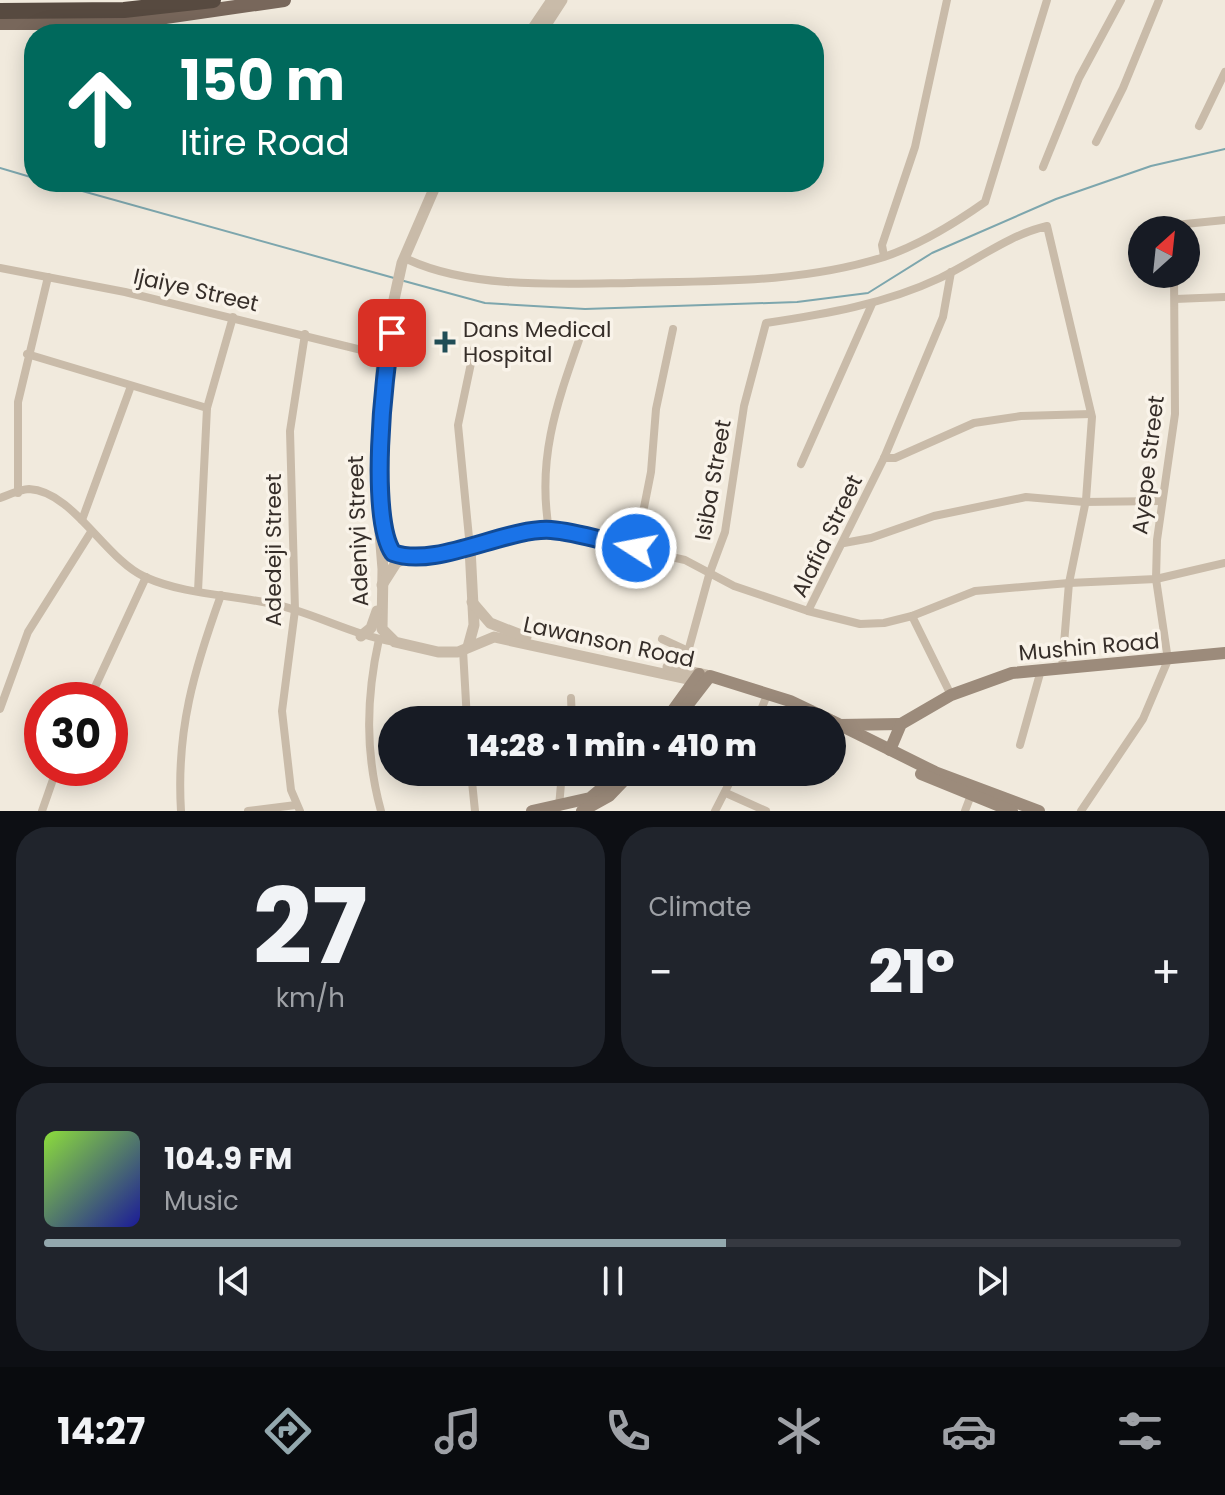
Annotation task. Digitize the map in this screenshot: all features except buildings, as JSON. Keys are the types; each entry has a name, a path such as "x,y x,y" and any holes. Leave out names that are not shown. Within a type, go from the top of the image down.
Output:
{"highway":[{"path":"0,11 109,11 213,0"}],"main road":[{"path":"0,23 124,23 284,0"},
{"name":"Mushin Road","path":"901,724 951,695 1012,673 1225,653"},
{"path":"678,706 702,679"},
{"path":"685,706 702,679"},
{"name":"Lawanson Road","path":"702,679 779,706"},
{"name":"Lawanson Road","path":"702,679 799,706"},
{"path":"846,724 901,724 890,750"},
{"name":"Lawanson Road","path":"846,730 975,789 1039,811"},
{"name":"Lawanson Road","path":"846,731 938,784 1012,811"},
{"path":"532,811 590,798 604,786"},
{"path":"582,811 609,796 619,786"}],"street":[{"path":"536,24 552,0"},
{"path":"546,24 562,0"},
{"path":"884,256 882,245 920,129 947,0"},
{"path":"407,262 480,278 561,284 769,280 884,256 929,237 985,202 1047,0"},
{"path":"1043,167 1079,78 1121,0"},
{"path":"1096,142 1123,88 1159,0"},
{"path":"1199,126 1225,72"},
{"name":"Adeniyi Street","path":"395,642 382,629 380,599 375,441 382,355 407,262 433,192"},
{"name":"Adeniyi Street","path":"407,262 441,192"},
{"path":"1200,223 1225,220"},
{"path":"801,464 872,304 951,272 1030,230 1047,226 1091,414 1086,500 1069,583 1062,668"},
{"name":"Ijaiye Street","path":"0,268 233,317 382,355"},
{"name":"Alafia Street","path":"951,272 943,317 884,458 808,611 860,624 912,616 975,591 1156,579 1225,563"},
{"path":"18,493 18,402 27,354 48,277"},
{"name":"Ayepe Street","path":"1168,660 1156,579 1162,501 1175,414 1175,288"},
{"path":"1175,299 1225,297"},
{"name":"Isiba Street","path":"683,670 709,575 725,532 744,406 766,323 872,304"},
{"name":"Adeniyi Street","path":"393,309 380,439 382,486 390,550 397,555 411,555"},
{"path":"198,591 207,408 233,317"},
{"path":"636,548 651,472 656,409 673,329"},
{"name":"Adedeji Street","path":"298,808 287,764 282,711 295,610 290,431 305,334"},
{"path":"549,530 546,508 549,426 579,340"},
{"path":"466,706 466,648 474,625 458,425 474,349"},
{"path":"27,354 207,408"},
{"path":"82,520 131,386"},
{"path":"884,458 895,458 974,423 1021,416 1091,414"},
{"path":"0,498 28,489 48,495 82,520 121,563 146,577 198,591 295,610 361,636 395,642"},
{"path":"844,543 871,538 934,516 1026,497 1162,501"},
{"path":"381,585 398,561 411,555 470,548 549,530 685,560 709,575 808,611"},
{"path":"0,709 28,632 91,532"},
{"path":"97,682 146,577"},
{"path":"181,811 180,763 188,693 221,595"},
{"path":"361,636 375,619 380,599"},
{"path":"472,601 490,623 516,634 683,670 702,679"},
{"path":"912,616 951,695"},
{"name":"Lawanson Road","path":"395,642 438,652 466,648 494,637 702,679"},
{"path":"379,639 370,692 368,748 381,811"},
{"path":"662,639 688,651"},
{"path":"1081,811 1143,719 1168,660"},
{"path":"1020,745 1041,670"},
{"path":"571,698 571,706"},
{"path":"763,706 765,700"},
{"path":"42,811 51,786"},
{"path":"472,786 475,811"},
{"path":"559,807 561,786"},
{"path":"715,811 729,786"},
{"path":"726,793 766,811"},
{"path":"965,811 971,795"},
{"path":"248,811 298,808"}],"waterway":[{"path":"404,281 485,303 585,309 797,302 868,293 932,253 1056,199 1151,166 1225,149"},
{"path":"0,168 24,175"},
{"path":"86,192 394,278"}],"place":[{"name":"Dans Medical Hospital","path":"445,342"}],"route":[{"path":"392,333 385,368 380,439 384,517 388,544 393,553 411,555 470,548 516,535 549,530 636,548"}]}
